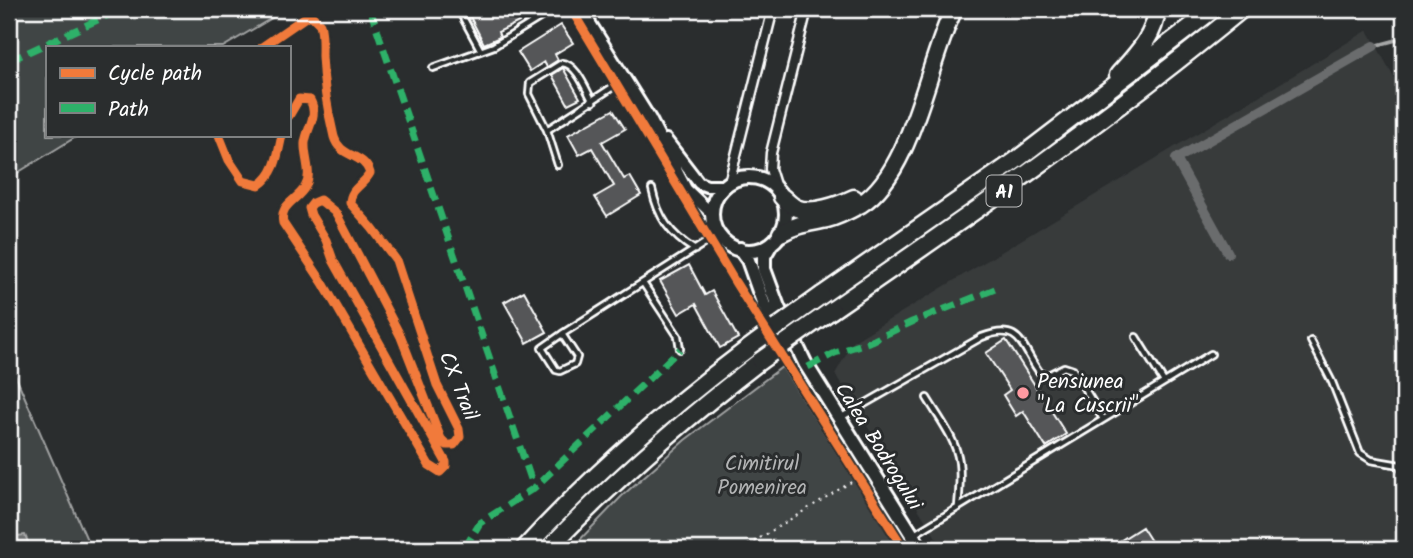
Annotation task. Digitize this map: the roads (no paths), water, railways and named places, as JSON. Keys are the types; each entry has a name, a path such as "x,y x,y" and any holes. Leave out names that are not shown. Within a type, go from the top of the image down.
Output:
{"highway":[{"path":"776,238 800,223 835,217 854,208 881,186 904,146 954,9"},
{"path":"1094,103 1146,42 1157,9"},
{"name":"A1","path":"524,549 582,488 640,435 749,348 993,177 1094,103 1214,9"},
{"name":"A1","path":"548,549 593,502 651,449 760,361 968,217 1080,135 1242,9"},
{"path":"779,192 800,209 839,204 867,191 893,166"}],"main road":[{"path":"719,234 713,215 716,198 727,185 741,178 753,177 765,181 779,192"},
{"name":"Calea Bodrogului","path":"779,192 786,212 776,238 764,256 766,276 806,363 921,549"},
{"name":"Calea Bodrogului","path":"719,234 727,243 740,249 748,260 769,314 793,351 806,363"},
{"path":"740,249 754,250 776,238"}],"street":[{"path":"581,9 650,119 686,189 713,215"},
{"path":"650,119 699,183 707,186 727,185 773,9"},
{"path":"779,192 771,175 771,153 807,9"}],"lane":[{"path":"433,68 494,46 554,9"},
{"path":"460,12 480,49"},
{"path":"558,165 547,130 529,94 530,83 562,63 567,63 573,67 593,102"},
{"path":"547,130 625,79"},
{"path":"652,190 663,222 674,235 695,250"},
{"path":"562,334 577,357 575,364 559,372 542,348 562,334 719,234"},
{"path":"643,283 678,336 680,349"},
{"path":"839,418 982,337 1002,331 1019,338 1041,374 1048,375 1064,367 1073,370 1103,419"},
{"path":"1136,337 1164,382"},
{"path":"1311,341 1332,382 1360,453 1371,460 1402,464 1404,473"},
{"path":"912,535 1211,354"},
{"path":"927,398 958,453 958,507"}],"waterway":[{"path":"1374,46 1404,38"},
{"path":"1228,253 1176,159 1374,46"}],"place":[{"name":"Pensiunea \"La Cuscrii\"","path":"1023,393"}],"park label":[{"name":"Cimitirul Pomenirea","path":"762,475"}]}
